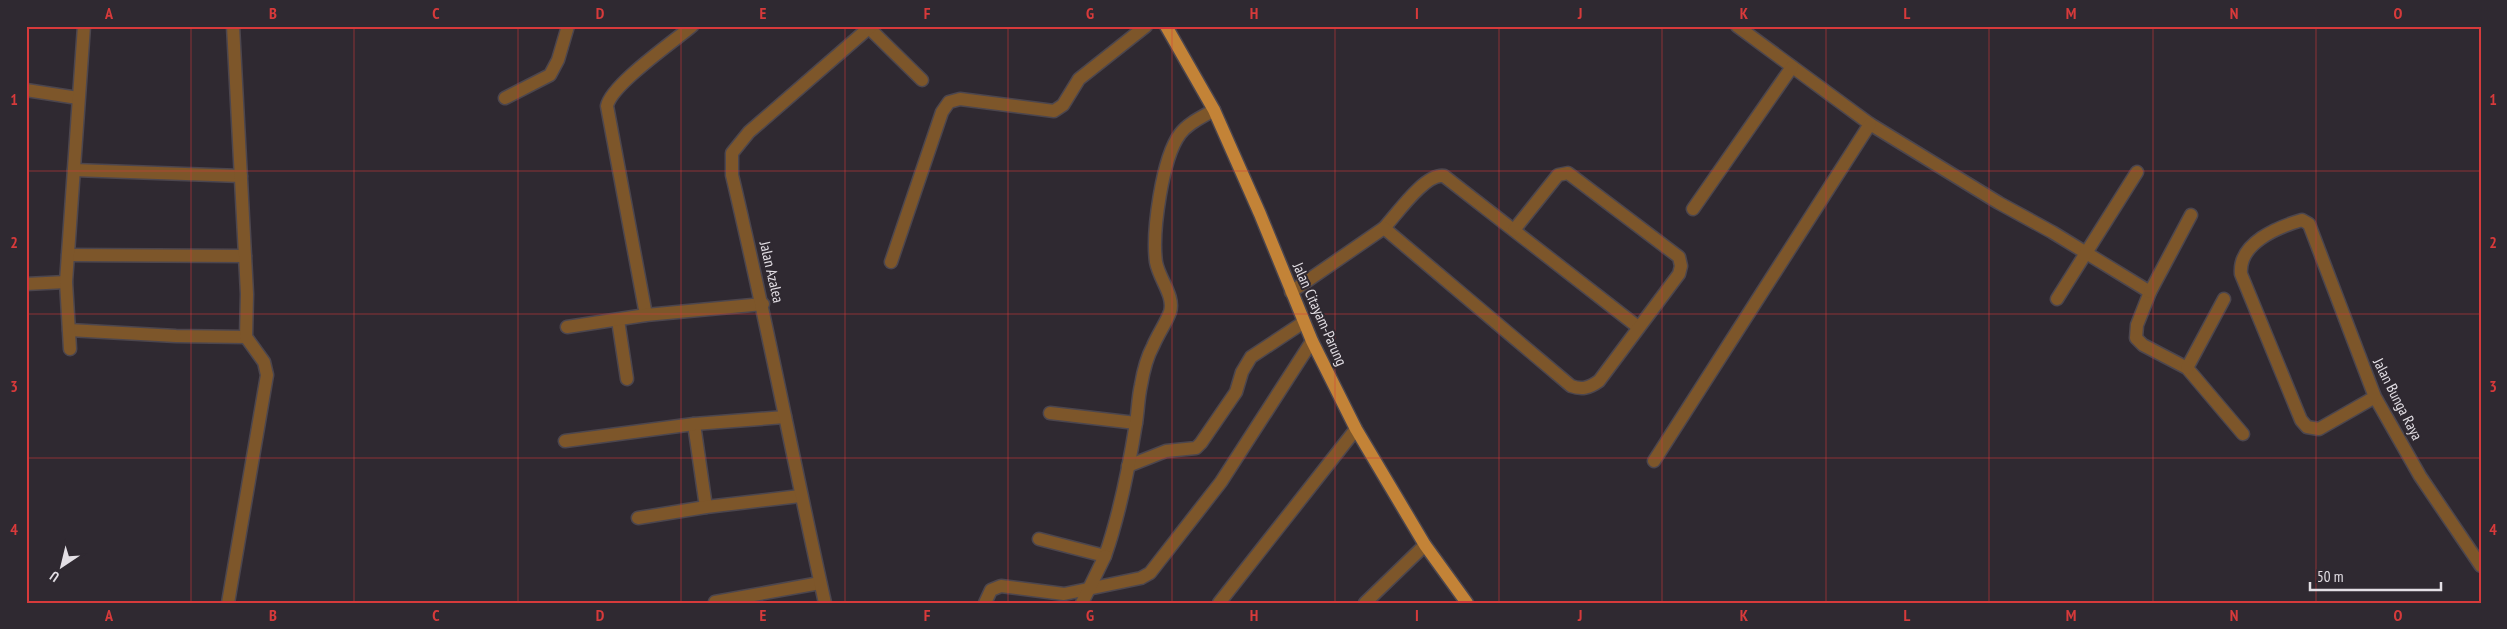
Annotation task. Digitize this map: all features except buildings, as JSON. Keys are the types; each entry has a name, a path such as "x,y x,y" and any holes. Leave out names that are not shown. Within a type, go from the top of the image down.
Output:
{"main road":[{"name":"Jalan Citayam-Parung","path":"1166,26 1214,110 1260,214 1312,341 1356,429 1425,545 1467,603"}],"street":[{"path":"70,349 66,282 84,26"},
{"path":"228,603 267,375 264,362 246,337 245,256 233,26"},
{"path":"505,98 550,75 558,60 568,26"},
{"path":"646,314 607,106 608,99 619,86 692,26"},
{"path":"891,262 942,112 948,102 960,99 1048,111 1059,109 1079,79 1146,26"},
{"path":"1738,26 1870,124 2150,292"},
{"path":"870,27 922,80"},
{"name":"Jalan Azalea","path":"825,603 800,496 763,304 732,175 732,153 763,118 870,27"},
{"path":"1693,209 1792,67"},
{"path":"26,90 78,98"},
{"path":"1082,603 1105,556 1128,466 1141,385 1152,348 1170,311 1170,299 1161,280 1156,246 1164,167 1180,134 1188,125 1214,110"},
{"path":"1654,461 1870,124"},
{"path":"74,170 241,176"},
{"path":"2057,299 2137,172"},
{"path":"1384,228 1571,386 1584,388 1599,381 1679,274 1681,262 1675,252 1568,173 1558,175 1514,230"},
{"path":"1291,292 1384,228 1427,180 1438,175 1452,180 1638,327"},
{"path":"2191,215 2150,292 2137,325 2136,338 2143,345 2186,368 2243,434"},
{"name":"Jalan Bunga Raya","path":"2375,397 2318,429 2307,427 2301,420 2241,274 2245,253 2282,226 2306,221 2313,233 2375,397 2420,476 2481,566"},
{"path":"68,255 245,256"},
{"path":"26,284 66,282"},
{"path":"2186,368 2224,299"},
{"path":"567,327 646,314 763,304"},
{"path":"618,320 627,380"},
{"path":"1128,466 1166,451 1196,448 1236,392 1242,372 1251,357 1304,322"},
{"path":"69,330 176,336 246,337"},
{"path":"984,603 991,590 1001,586 1064,594 1141,578 1150,572 1221,482 1312,341"},
{"path":"1050,412 1136,423"},
{"path":"564,441 694,424 785,418"},
{"path":"694,424 706,506"},
{"path":"1219,603 1356,429"},
{"path":"638,518 706,506 800,496"},
{"path":"1039,539 1105,556"},
{"path":"1365,603 1425,545"},
{"path":"715,602 820,583"}]}
